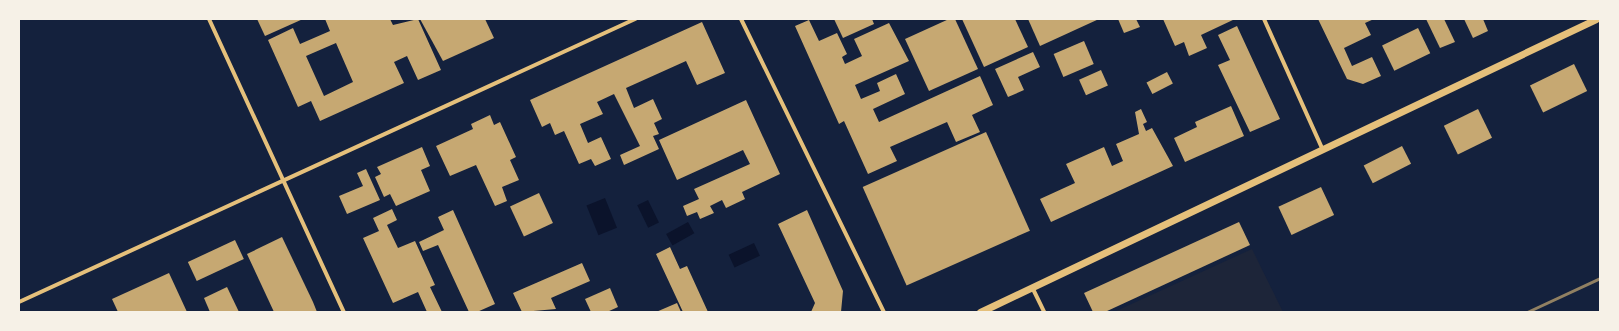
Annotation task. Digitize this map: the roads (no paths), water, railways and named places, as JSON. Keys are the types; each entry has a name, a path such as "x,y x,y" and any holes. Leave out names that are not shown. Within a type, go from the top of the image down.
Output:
{"street":[{"path":"209,19 285,181 344,312"},
{"path":"19,302 635,19"},
{"path":"741,19 884,312"},
{"path":"1264,19 1322,148"},
{"path":"980,312 1596,19"},
{"path":"1032,287 1044,312"}],"railway":[{"path":"1527,312 1600,278"}]}
